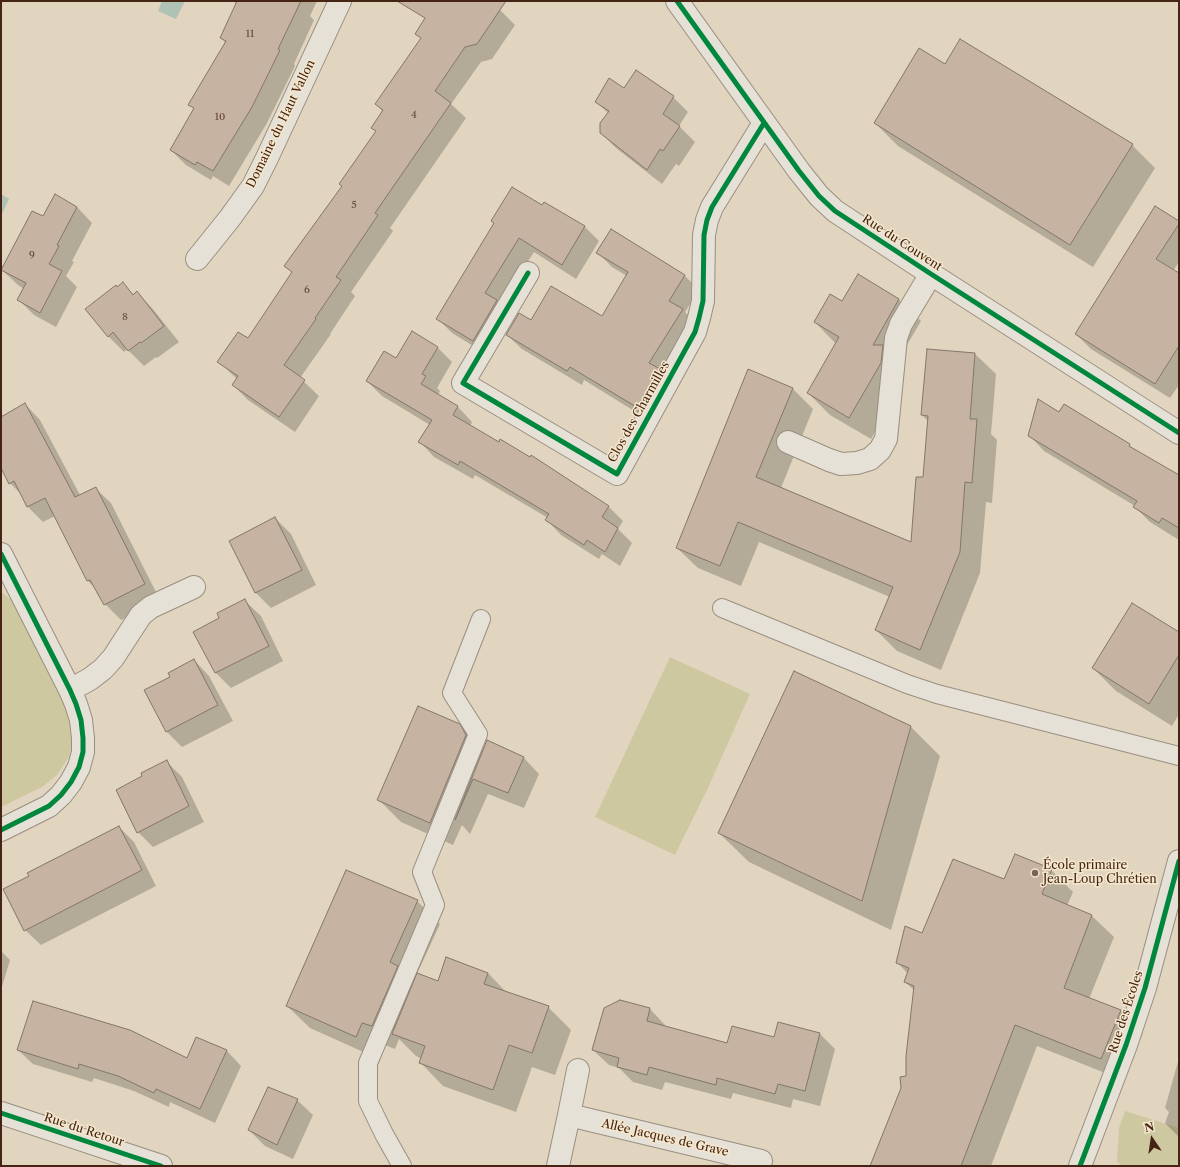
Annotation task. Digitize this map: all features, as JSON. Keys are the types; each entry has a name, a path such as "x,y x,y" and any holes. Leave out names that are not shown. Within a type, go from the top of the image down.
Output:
{"street":[{"name":"Domaine du Haut Vallon","path":"196,259 230,218 253,186 340,1"},
{"name":"Rue du Couvent","path":"677,1 764,123 819,196 835,211 1179,433"},
{"name":"Clos des Charmilles","path":"528,273 463,383 617,474 695,332 702,301 704,235 707,220 712,207 764,123"},
{"path":"788,442 841,464 857,463 870,458 880,450 886,439 896,338 901,324 931,274"},
{"path":"1,554 70,690 81,720 83,738 83,752 79,767 71,782 61,795 49,806 1,830"},
{"path":"70,690 90,679 103,669 113,658 141,615 151,607 194,587"},
{"name":"Rue des Écoles","path":"1080,1166 1126,1045 1143,994 1179,861"},
{"path":"558,1166 578,1070"},
{"name":"Rue du Retour","path":"1,1113 162,1166"},
{"name":"Allée Jacques de Grave","path":"569,1115 761,1161"}],"lane":[{"path":"722,608 901,682 937,694 1179,756"},
{"path":"402,1166 368,1101 368,1064 435,904 422,872 478,734 452,694 481,619"}],"shaded area":[{"path":"162,1 185,1 176,19 158,11"},
{"path":"1,194 9,199 2,214 1,214"},
{"path":"1,592 16,603 72,716 73,742 69,757 57,775 42,787 1,807"},
{"path":"670,657 750,694 707,790 675,855 595,817"},
{"path":"1125,1111 1179,1128 1179,1161 1177,1166 1121,1166 1117,1161 1119,1128"}],"building":[{"path":"237,1 301,1 278,49 280,50 252,107 213,171 197,162 195,165 170,150 194,108 188,105 226,41 220,38"},
{"path":"397,1 506,1 477,44 465,47 435,91 451,103 375,213 378,215 336,277 341,280 284,365 305,380 279,417 232,385 238,376 217,362 238,332 248,338 292,272 284,266 342,186 339,184 376,131 371,128 383,110 375,104 421,38 415,34 425,18"},
{"path":"960,39 1133,144 1070,245 874,123 919,48 945,64"},
{"path":"636,70 674,96 663,114 680,126 663,151 660,149 647,170 600,133 600,123 609,111 595,102 609,78 624,88"},
{"path":"512,187 542,205 544,202 585,226 562,265 519,238 485,293 497,300 473,341 436,319 494,223 491,221"},
{"path":"55,194 77,207 49,264 62,271 40,313 17,300 26,283 1,270 32,211 43,216"},
{"path":"1155,206 1179,221 1179,224 1156,259 1179,273 1179,346 1155,384 1075,334"},
{"path":"611,229 685,275 669,301 683,309 649,363 660,369 638,408 570,367 567,371 506,335 519,313 531,320 551,286 602,316 628,272 596,253"},
{"path":"858,274 899,299 873,345 883,345 881,363 849,418 807,393 839,337 814,322 830,294 842,301"},
{"path":"123,282 133,295 137,291 164,326 128,351 113,332 108,337 85,309 116,285 117,287"},
{"path":"412,331 438,347 422,374 426,376 421,384 458,406 453,415 499,442 500,439 530,457 531,455 609,506 602,517 618,528 605,552 587,540 584,545 545,520 549,514 460,461 458,465 418,442 432,420 366,381 384,351 396,358"},
{"path":"927,349 975,353 970,419 977,419 972,483 965,482 960,552 920,650 875,630 893,587 738,522 720,566 676,548 748,369 793,388 756,477 911,542 916,477 923,477 928,416 921,415"},
{"path":"1038,399 1059,412 1064,404 1130,444 1129,446 1179,475 1179,528 1162,518 1159,523 1133,507 1137,501 1028,436"},
{"path":"25,403 75,497 96,487 145,584 104,605 90,580 87,581 45,498 27,507 14,481 9,484 1,468 1,417"},
{"path":"275,517 302,570 255,593 229,541"},
{"path":"245,599 269,646 215,673 193,632 219,618 217,613"},
{"path":"1132,603 1179,632 1179,655 1149,704 1092,668"},
{"path":"194,659 218,705 166,732 144,690 170,677 168,673"},
{"path":"794,671 911,726 862,901 718,833"},
{"path":"418,706 460,724 466,735 430,823 377,800"},
{"path":"487,740 524,757 508,793 473,779 455,820"},
{"path":"167,760 189,806 137,833 116,790 142,776 141,773"},
{"path":"119,826 142,870 24,931 3,889 29,876 27,873"},
{"path":"1015,854 1052,869 1042,894 1092,915 1064,988 1121,1010 1101,1059 1015,1025 961,1166 870,1166 901,1088 900,1077 906,1076 906,1056 914,986 904,982 909,968 896,963 905,926 922,933 953,859 1004,879"},
{"path":"346,870 418,900 390,962 398,966 372,1026 362,1023 356,1037 286,1006"},
{"path":"446,957 488,973 484,984 549,1006 532,1053 509,1045 493,1090 419,1063 425,1046 392,1034 417,973 438,981"},
{"path":"620,1000 650,1008 647,1021 727,1043 732,1026 774,1037 778,1022 820,1033 805,1091 778,1084 775,1094 717,1078 716,1085 649,1067 647,1075 617,1067 619,1058 592,1050 604,1008"},
{"path":"33,1001 130,1030 187,1058 196,1037 227,1050 200,1109 156,1089 154,1093 118,1076 79,1064 78,1069 17,1050"},
{"path":"268,1087 298,1099 277,1145 248,1130"}],"cycle path":[{"path":"677,1 799,171 819,196 835,211 1179,433"},
{"path":"528,273 463,383 617,474 695,332 703,301 704,235 707,220 712,207 764,123"},
{"path":"1,554 70,690 81,720 83,738 83,752 79,767 71,782 61,795 49,806 1,830"},
{"path":"1080,1166 1126,1045 1145,988 1179,861"},
{"path":"1,1113 161,1166"}],"place":[{"name":"École primaire Jean-Loup Chrétien","path":"1035,873"}]}
